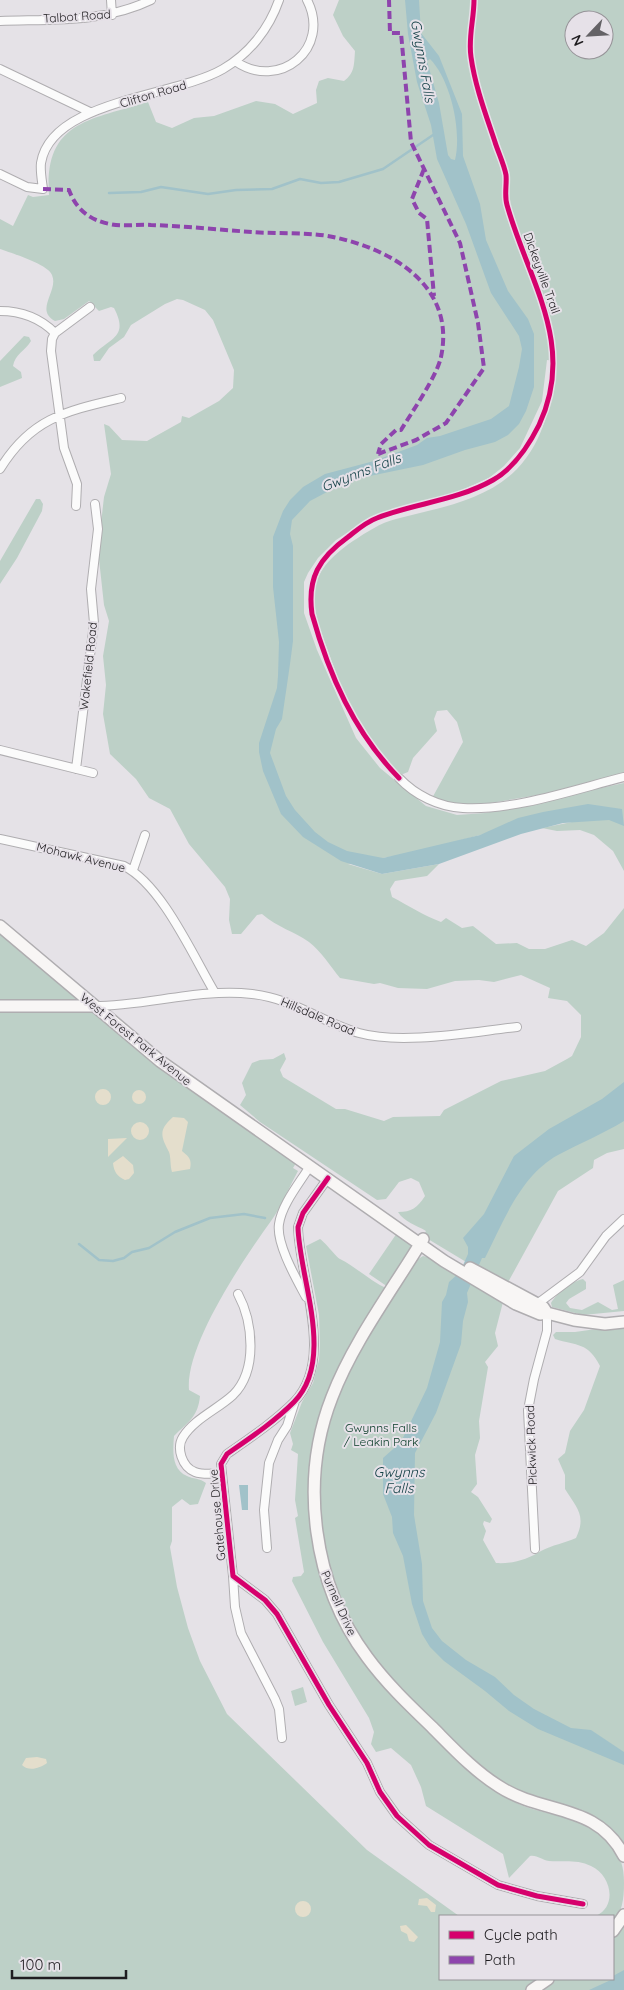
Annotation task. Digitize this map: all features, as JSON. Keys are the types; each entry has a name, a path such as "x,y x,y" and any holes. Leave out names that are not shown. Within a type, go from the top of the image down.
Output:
{"main road":[{"name":"West Forest Park Avenue","path":"0,926 166,1066 310,1166 328,1178 337,1180 422,1242 491,1285"},
{"name":"Hillsdale Road","path":"0,1006 94,1006"},
{"name":"Purnell Drive","path":"422,1242 353,1354 325,1416 320,1434 315,1489 318,1542 323,1568 343,1618 367,1658 407,1703 468,1762 486,1778 528,1802 582,1816 594,1822 617,1842 624,1856"},
{"path":"491,1285 537,1304 547,1313"},
{"path":"491,1285 526,1309 540,1314 547,1313 604,1324 624,1322"},
{"path":"591,1322 624,1314"},
{"path":"614,1930 624,1915"},
{"path":"532,1990 547,1980"}],"street":[{"path":"112,0 112,15"},
{"name":"Talbot Road","path":"0,21 112,15 152,0"},
{"name":"Clifton Road","path":"0,174 27,187 43,189 41,163 50,142 68,124 90,112 201,80 235,61 269,24 279,0"},
{"path":"235,61 253,71 264,72 280,70 299,59 310,40 312,30 313,17 307,0"},
{"path":"0,70 90,112"},
{"path":"76,506 77,484 66,457 51,351 52,339 55,333 90,307"},
{"path":"0,311 23,314 43,322 55,333"},
{"path":"0,469 20,441 32,430 60,414 121,398"},
{"name":"Wakefield Road","path":"76,769 94,623 91,589 98,529 95,504"},
{"path":"0,750 93,773"},
{"path":"399,778 411,789 434,802 462,808 506,805 624,777"},
{"path":"133,870 146,835"},
{"name":"Mohawk Avenue","path":"0,839 124,866 133,870 158,895 215,993"},
{"name":"Hillsdale Road","path":"94,1006 215,993 246,993 278,998 362,1034 406,1037 517,1027"},
{"name":"Gatehouse Drive","path":"309,1304 284,1250 278,1229 288,1202 310,1166"},
{"name":"Gatehouse Drive","path":"267,1548 264,1510 268,1463 278,1440 287,1426 295,1401 310,1370 313,1352 314,1328 298,1227 303,1213 328,1178"},
{"path":"537,1304 580,1272 606,1236 624,1219"},
{"name":"Gatehouse Drive","path":"222,1474 204,1474 190,1470 181,1456 180,1444 186,1432 232,1395 242,1381 249,1354 251,1325 238,1294"},
{"name":"Pickwick Road","path":"535,1549 528,1410 534,1379 547,1332 547,1313"},
{"name":"Gatehouse Drive","path":"282,1738 279,1709 241,1633 235,1607 222,1474 223,1458 295,1401"},
{"name":"Gatehouse Drive","path":"233,1576 265,1600 277,1614 329,1705 367,1764 380,1792 397,1816 428,1845 498,1885 537,1896 583,1904"}],"green space":[{"path":"339,0 624,0 624,773 562,791 479,805 461,807 431,800 463,742 457,722 447,710 437,711 434,719 437,731 413,758 408,772 403,774 397,771 374,746 350,708 322,633 314,603 318,578 325,566 337,553 353,541 390,521 445,507 476,496 505,480 517,469 527,458 546,418 552,390 554,361 547,360 542,401 520,448 504,466 489,478 455,493 373,516 336,540 318,558 304,582 304,613 317,650 356,738 380,768 426,806 457,815 485,813 624,783 624,871 613,851 594,835 580,830 557,831 542,828 587,819 480,835 418,852 348,864 382,874 439,864 427,876 395,881 390,889 392,897 441,922 446,918 462,928 473,926 496,944 517,943 529,949 545,949 572,940 586,946 604,933 624,908 624,1149 607,1153 594,1160 593,1168 558,1191 506,1286 423,1236 426,1231 407,1221 398,1212 414,1208 425,1196 419,1182 411,1178 399,1182 386,1199 377,1200 260,1122 240,1105 246,1095 242,1083 252,1063 273,1059 284,1053 286,1059 280,1070 283,1077 336,1109 345,1109 384,1121 393,1117 440,1116 444,1110 501,1081 545,1071 572,1056 581,1037 581,1015 567,1001 548,998 550,988 521,975 494,982 479,980 455,981 427,989 398,988 380,983 374,984 340,978 322,954 309,942 274,923 262,914 257,915 241,934 232,934 229,920 230,899 225,887 189,844 170,809 149,798 136,779 110,754 103,714 106,685 103,656 109,621 104,605 98,550 104,497 111,474 104,424 109,426 122,440 147,441 181,422 182,416 189,418 219,401 233,388 234,370 213,320 205,310 177,299 165,304 131,325 124,337 109,348 100,361 94,361 93,355 112,340 119,331 120,325 114,308 111,307 99,311 89,301 64,319 55,321 49,317 47,311 53,281 49,271 29,259 0,249 0,219 13,226 28,195 33,197 49,195 49,170 54,152 63,138 75,128 90,120 148,102 156,122 172,128 194,118 214,116 256,101 275,104 293,114 317,103 316,90 319,81 328,78 344,81 350,75 354,64 355,51 343,36 333,15"},
{"path":"24,336 29,337 31,341 18,355 13,366 21,372 22,378 0,387 0,361"},
{"path":"36,499 40,499 43,504 42,511 17,558 0,584 0,561"},
{"path":"0,934 151,1062 296,1163 293,1168 298,1171 279,1209 233,1278 206,1326 190,1371 189,1390 200,1396 199,1403 192,1419 174,1436 174,1459 178,1469 187,1476 206,1483 198,1504 190,1505 182,1499 172,1507 172,1541 170,1547 177,1587 188,1628 200,1661 227,1714 367,1850 458,1915 439,1915 439,1980 541,1980 527,1990 0,1990"},
{"path":"397,1233 409,1242 411,1247 388,1287 369,1274"},
{"path":"320,1239 338,1258 388,1289 330,1393 313,1523 348,1635 486,1784 523,1806 583,1824 593,1829 611,1845 621,1862 624,1883 622,1905 614,1924 614,1915 597,1915 603,1911 609,1898 607,1883 598,1870 581,1862 549,1861 530,1856 509,1878 503,1854 426,1806 421,1787 411,1765 391,1748 376,1752 371,1744 374,1732 369,1718 323,1642 292,1581 293,1577 301,1576 304,1572 295,1518 298,1516 295,1500 298,1454 291,1450 293,1444 290,1433 302,1402 313,1383 319,1360 320,1345 319,1315 306,1246"},
{"name":"Gwynns Falls / Leakin Park","path":"423,1256 431,1258 503,1302 495,1333 498,1346 485,1362 488,1367 479,1421 480,1438 475,1455 477,1484 471,1492 478,1497 492,1519 490,1523 484,1521 483,1524 486,1531 483,1540 496,1563 509,1563 520,1560 576,1538 580,1523 579,1512 565,1489 565,1475 558,1459 565,1453 570,1431 584,1410 600,1366 596,1358 586,1349 576,1344 555,1339 553,1335 556,1332 575,1332 624,1325 624,1850 614,1835 533,1800 490,1777 374,1663 339,1604 322,1548 318,1466 326,1421 352,1360 415,1261"},
{"path":"583,1279 586,1282 586,1289 569,1299 566,1303 570,1308 582,1310 598,1302 612,1310 618,1309 613,1285 624,1280 624,1311 583,1315 552,1307 553,1299 560,1292 574,1282"},
{"path":"303,1687 307,1702 295,1706 291,1691"},
{"path":"624,1921 624,1974 614,1979 614,1934"},
{"path":"551,1980 613,1980 594,1990 538,1990"}],"sand":[{"path":"103,1089 111,1097 103,1105 95,1097"},
{"path":"136,1090 142,1090 146,1097 142,1104 136,1104 132,1100 132,1094"},
{"path":"173,1117 184,1118 188,1122 182,1151 191,1163 190,1169 172,1172 170,1154 162,1134 165,1126"},
{"path":"140,1122 146,1125 149,1131 146,1137 140,1140 134,1137 131,1131 134,1125"},
{"path":"127,1138 108,1157 108,1139"},
{"path":"123,1156 133,1165 134,1173 129,1179 125,1180 116,1173 113,1163"},
{"path":"37,1757 46,1759 47,1763 34,1768 22,1765 26,1758"},
{"path":"427,1898 436,1905 435,1912 431,1912 427,1906 418,1905 419,1899"},
{"path":"303,1901 311,1909 303,1917 295,1909"},
{"path":"406,1925 418,1937 414,1942 409,1941 407,1934 401,1931 400,1926"}],"water":[{"name":"Gwynns Falls","path":"405,0 419,0 421,33 439,56 462,114 463,156 480,204 486,240 508,291 528,319 534,334 534,387 526,411 519,424 508,435 495,442 465,450 423,465 360,478 342,484 310,501 292,520 290,534 293,546 293,641 282,719 276,729 270,753 286,796 295,810 315,832 328,842 347,851 383,858 480,835 518,818 588,804 622,809 624,826 609,820 563,823 521,834 439,864 382,874 341,861 303,837 281,814 263,771 259,743 277,688 278,676 279,642 273,587 273,537 283,511 290,500 303,487 325,474 374,461 417,445 427,438 440,436 491,419 509,406 519,367 522,349 519,336 491,293 466,224 437,159 431,125 417,82 408,34","holes":["430,59 437,68 449,93 456,121 457,148 455,160 451,159 448,155 439,103 427,61"]},
{"name":"Gwynns Falls","path":"624,1082 624,1121 558,1155 534,1174 514,1200 485,1258 482,1258 467,1293 468,1302 463,1321 461,1344 436,1413 415,1453 414,1515 422,1564 423,1601 432,1628 442,1641 466,1660 495,1677 514,1695 534,1709 571,1728 591,1730 624,1752 624,1765 538,1729 509,1711 444,1661 430,1647 422,1634 412,1604 403,1556 393,1533 392,1517 383,1494 383,1458 401,1442 427,1388 440,1342 442,1302 449,1282 460,1272 468,1254 468,1247 463,1238 484,1214 514,1156 549,1129 602,1099"},
{"path":"239,1485 248,1485 248,1510 242,1510"},
{"path":"624,1970 624,1990 589,1990 614,1980 614,1975"}],"waterway":[{"path":"109,193 141,192 161,187 208,194 236,190 272,189 300,179 321,183 339,182 383,169 433,135"},
{"path":"79,1244 99,1260 113,1261 124,1258 132,1252 149,1248 175,1232 210,1218 244,1214 265,1218"}],"marked path":[{"path":"378,454 416,440 446,423 484,368 478,323 460,243 411,142 401,33 390,33 389,0"},
{"path":"424,169 412,199 419,213 427,219 434,296"},
{"path":"43,189 69,190 75,203 84,213 96,220 110,224 324,235 377,251 415,275 429,291 439,310 443,332 441,357 429,384 401,430 396,430 381,444 378,454"}],"cycle path":[{"name":"Dickeyville Trail","path":"399,778 369,742 356,722 326,659 312,614 311,590 317,570 329,553 369,522 391,513 465,493 501,475 525,449 539,425 549,396 553,367 551,340 545,313 507,205 505,171 475,79 470,43 474,0"},
{"path":"328,1178 303,1213 298,1227 314,1341 312,1364 306,1384 294,1402 262,1430 227,1454 221,1464 233,1576 265,1600 277,1614 329,1705 367,1763 380,1792 397,1816 429,1845 498,1885 537,1896 583,1904"}]}
